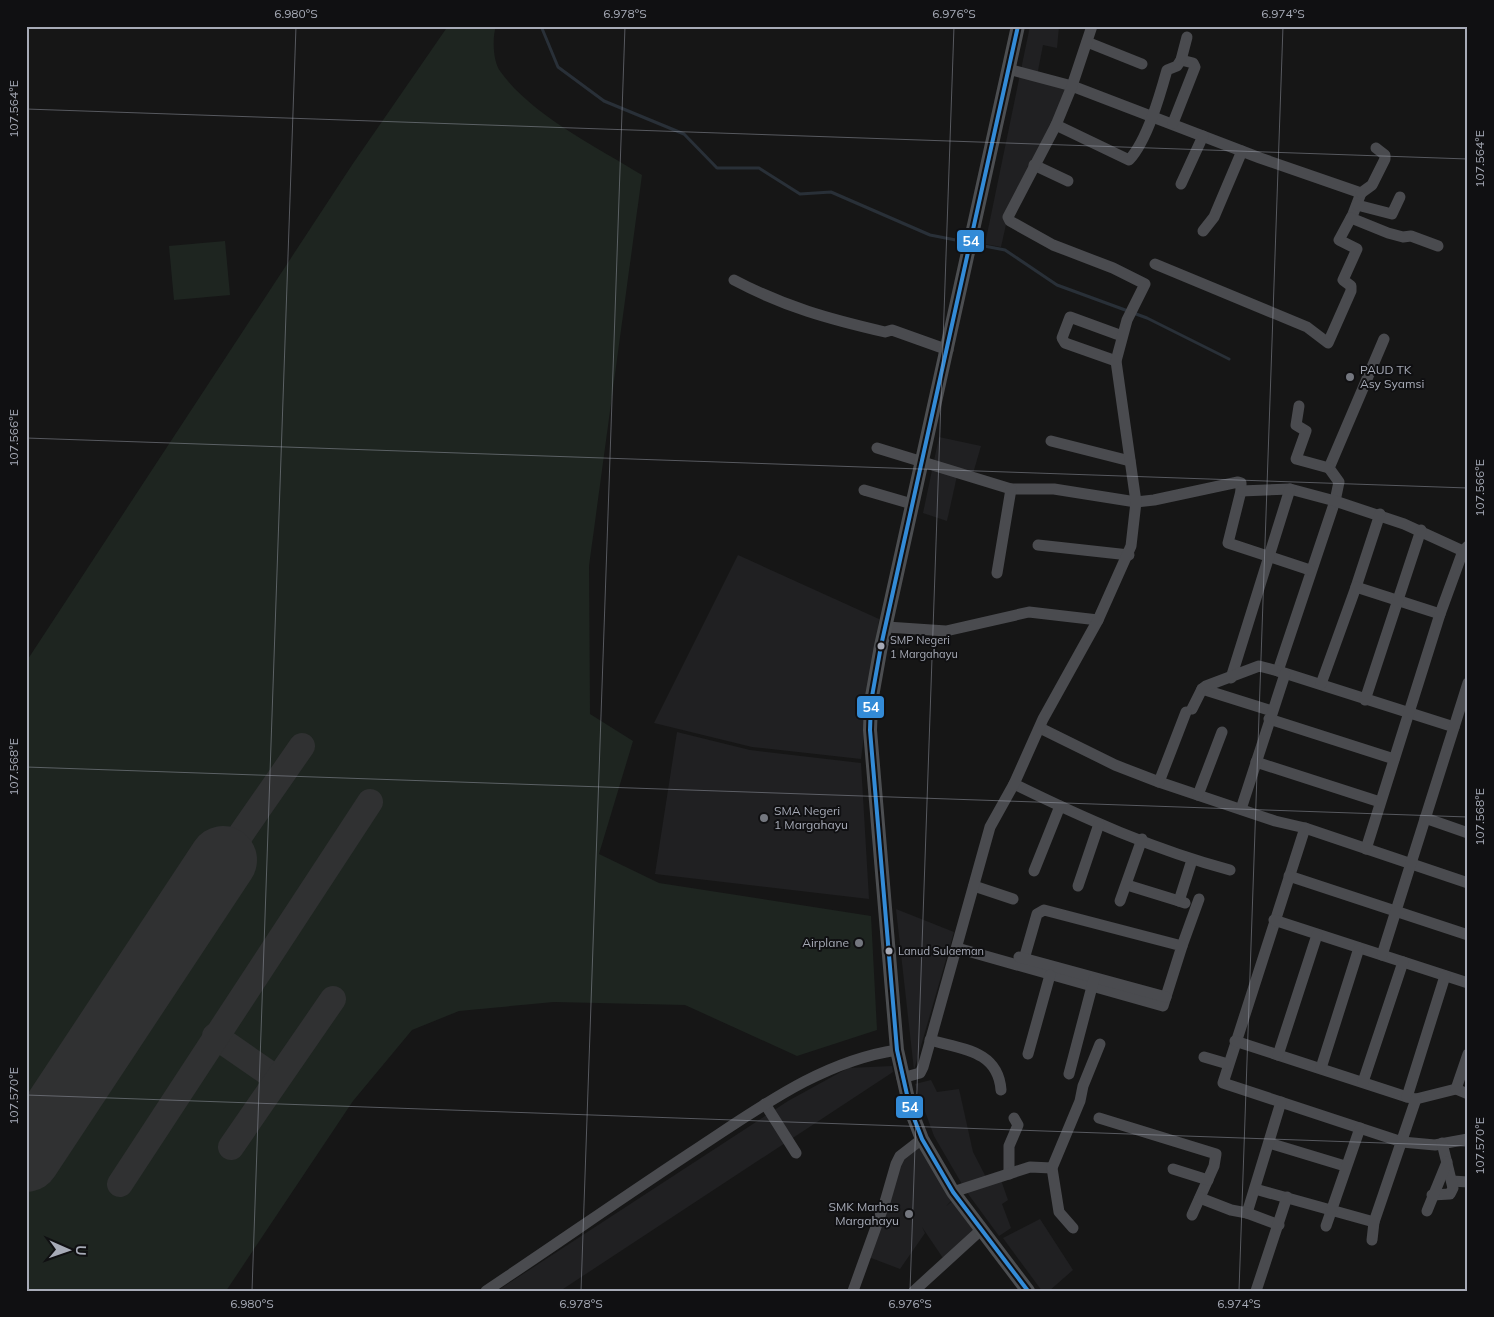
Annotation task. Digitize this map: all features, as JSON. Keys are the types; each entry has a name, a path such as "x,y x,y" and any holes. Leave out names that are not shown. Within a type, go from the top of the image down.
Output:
{"main road":[{"path":"1018,26 872,694 870,730 897,1050 902,1078 922,1139 953,1192 1028,1291"}],"street":[{"path":"902,1078 920,1073 990,827 1098,620 1129,555 1136,502 1116,361 1127,320 1145,284 1053,245 1008,219 1008,214 1056,125 1072,86 1092,26"},
{"path":"1056,125 1130,160 1153,116 1162,92 1167,70 1169,67 1177,66 1181,60 1187,37"},
{"path":"1087,42 1142,64"},
{"path":"1173,123 1195,66 1193,63 1181,60"},
{"path":"1008,68 1072,86 1173,123 1242,151 1360,193"},
{"path":"1182,184 1203,136"},
{"path":"1155,264 1307,327 1328,343 1352,288 1343,280 1357,249 1340,240 1357,205 1360,193 1372,185 1385,159 1385,155 1376,148"},
{"path":"1203,231 1214,218 1242,151"},
{"path":"1034,165 1068,181"},
{"path":"1357,205 1392,214 1400,198"},
{"path":"1351,218 1394,235 1411,236 1438,246"},
{"path":"734,280 768,298 816,316 885,332 892,330 948,350"},
{"path":"1116,361 1065,343 1062,338 1070,317 1122,336"},
{"path":"1329,468 1384,338"},
{"path":"1241,809 1270,715 1310,570 1335,500 1339,482 1329,468 1296,459 1306,431 1296,424 1299,406"},
{"path":"1051,441 1130,461"},
{"path":"877,448 1010,489 1054,489 1136,502 1154,500 1238,482 1241,488 1228,542 1310,570"},
{"path":"1241,488 1290,489 1335,500 1380,514 1465,549 1440,614 1366,849"},
{"path":"997,573 1010,489"},
{"path":"1231,678 1267,556 1290,489"},
{"path":"864,490 912,504"},
{"path":"1322,684 1380,514"},
{"path":"1365,700 1421,530"},
{"path":"1038,545 1129,555"},
{"path":"1356,587 1440,614"},
{"path":"887,627 946,631 1029,612 1098,620"},
{"path":"1237,657 1259,666 1322,684 1365,700 1454,727"},
{"path":"1159,782 1189,710 1202,689 1259,666"},
{"path":"1382,955 1467,685"},
{"path":"1202,689 1394,759"},
{"path":"1040,728 1159,782 1305,828 1468,884"},
{"path":"1198,795 1222,732"},
{"path":"1256,762 1380,802"},
{"path":"1014,784 1099,824 1192,860 1230,870"},
{"path":"1034,871 1060,806"},
{"path":"1425,818 1468,833"},
{"path":"1078,886 1099,824"},
{"path":"1305,828 1228,1064 1224,1083 1402,1142 1430,1145 1468,1138"},
{"path":"1120,901 1142,840"},
{"path":"1127,885 1182,902 1192,860"},
{"path":"1289,876 1468,935"},
{"path":"974,886 1013,899"},
{"path":"958,944 1165,1002 1199,899"},
{"path":"1023,962 1037,914 1044,910 1182,946"},
{"path":"1274,920 1468,983"},
{"path":"1278,1054 1317,935"},
{"path":"1321,1068 1359,948"},
{"path":"1023,962 1050,975 1093,982"},
{"path":"1363,1082 1403,962"},
{"path":"1028,1054 1050,975"},
{"path":"1372,1240 1374,1222 1402,1142 1445,976"},
{"path":"1069,1074 1093,982"},
{"path":"930,1040 972,1051 985,1058 997,1070 1001,1090"},
{"path":"1236,1041 1412,1098 1456,1089 1468,1094"},
{"path":"1073,1228 1059,1212 1052,1168 1084,1091 1083,1086 1100,1044"},
{"path":"486,1291 765,1104 844,1063 871,1054 897,1050"},
{"path":"1456,1089 1468,1054"},
{"path":"1204,1057 1228,1064"},
{"path":"1247,1213 1281,1102"},
{"path":"765,1104 796,1153"},
{"path":"1009,1174 1009,1146 1018,1125 1014,1118"},
{"path":"1099,1118 1216,1154 1208,1180 1192,1215"},
{"path":"1326,1226 1345,1166 1360,1128"},
{"path":"853,1291 885,1202 896,1164 900,1156 922,1139"},
{"path":"1269,1143 1345,1166"},
{"path":"1432,1195 1450,1194 1453,1188 1442,1143"},
{"path":"1427,1212 1432,1195 1447,1162"},
{"path":"953,1192 1035,1166 1052,1168"},
{"path":"1173,1169 1208,1180"},
{"path":"1452,1181 1468,1182"},
{"path":"1255,1189 1287,1196 1330,1211 1374,1222"},
{"path":"1256,1291 1287,1196"},
{"path":"1200,1198 1230,1210 1247,1213 1279,1225"},
{"path":"914,1291 982,1229"}],"shaded area":[{"path":"448,26 496,26 494,43 496,61 500,71 513,87 529,102 566,129 642,175 589,566 590,714 633,741 599,854 659,883 871,916 877,1030 797,1056 685,1005 554,1002 459,1011 412,1030 353,1101 226,1291 26,1291 26,662 352,165"},
{"path":"1030,26 1059,26 1057,48 1043,45 1037,76 1070,89 1011,202 1001,247 985,244"},
{"path":"225,241 230,295 174,300 169,246"},
{"path":"939,437 981,446 972,477 957,476 947,521 923,513"},
{"name":"SMP Negeri 1 Margahayu","path":"738,555 879,619 861,759 752,747 654,723"},
{"name":"SMA Negeri 1 Margahayu","path":"677,732 750,750 861,763 869,899 655,874"},
{"path":"896,909 954,932 914,1070"},
{"path":"892,1066 893,1072 560,1291 497,1291 788,1101 848,1068"},
{"path":"931,1080 937,1092 959,1089 973,1152 989,1183 1001,1180 1008,1200 1002,1204 1011,1228 999,1236 966,1191 934,1136 915,1084"},
{"name":"SMK Marhas Margahayu","path":"917,1142 953,1199 946,1206 954,1200 977,1231 945,1261 922,1227 925,1233 900,1269 866,1256 906,1152"},
{"path":"1040,1219 1073,1270 1049,1291 1042,1291 1003,1238"}],"waterway":[{"path":"541,26 558,67 604,101 684,134 717,168 759,168 800,194 831,192 930,235 966,242"},
{"path":"974,244 1005,250 1057,285 1147,318 1229,359"}],"taxiway":[{"path":"223,860 302,746"},
{"path":"120,1184 370,802"},
{"path":"231,1147 333,999"},
{"path":"215,1036 277,1079"}],"runway":[{"path":"26,1158 223,860"}],"transit line":[{"name":"54","path":"1018,26 881,646 871,702 870,730 897,1050 910,1108 922,1139 953,1192 1028,1291"}],"place":[{"name":"PAUD TK Asy Syamsi","path":"1350,377"},
{"name":"SMP Negeri 1 Margahayu","path":"881,646"},
{"name":"SMA Negeri 1 Margahayu","path":"764,818"},
{"name":"Airplane","path":"859,943"},
{"name":"Lanud Sulaeman","path":"889,951"},
{"name":"SMK Marhas Margahayu","path":"909,1214"}]}
